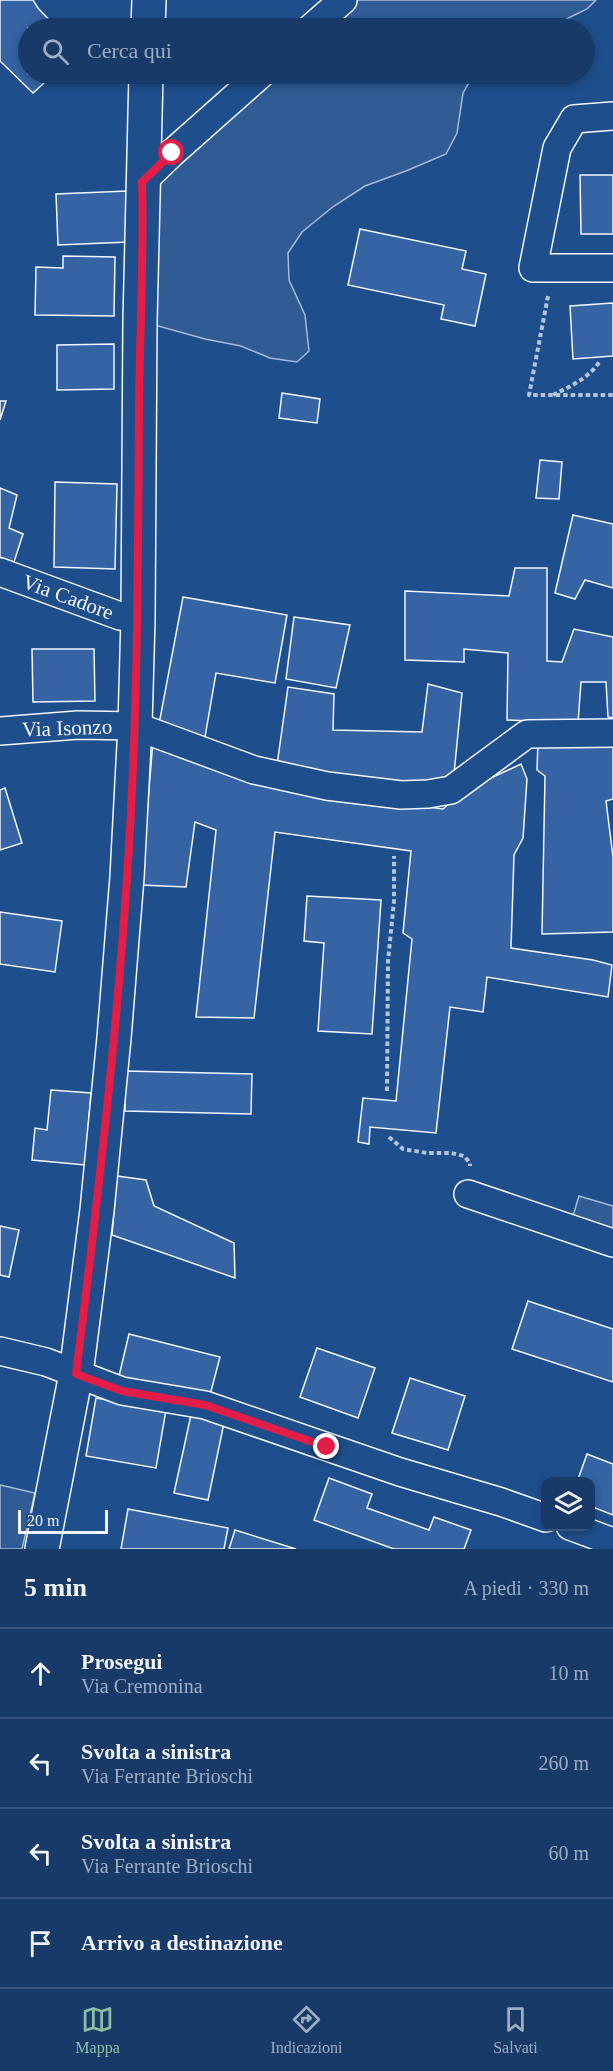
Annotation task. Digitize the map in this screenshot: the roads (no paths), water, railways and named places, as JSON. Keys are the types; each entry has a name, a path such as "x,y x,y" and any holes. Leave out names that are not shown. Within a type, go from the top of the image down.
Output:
{"street":[{"path":"148,0 148,18"},
{"path":"322,18 342,0"},
{"path":"42,1549 76,1374 97,1210 127,878 138,618 142,182 146,84"},
{"path":"142,182 250,84"},
{"path":"613,116 574,119 556,148 533,268 613,268"},
{"name":"Via Cadore","path":"0,572 120,616 138,618"},
{"name":"Via Isonzo","path":"0,731 78,725 135,726 254,770 327,786 401,795 451,790 527,734 613,733"},
{"path":"468,1194 613,1243"},
{"path":"0,1351 46,1362 122,1391 205,1405 400,1472 541,1516"},
{"path":"581,1531 613,1542"}]}
